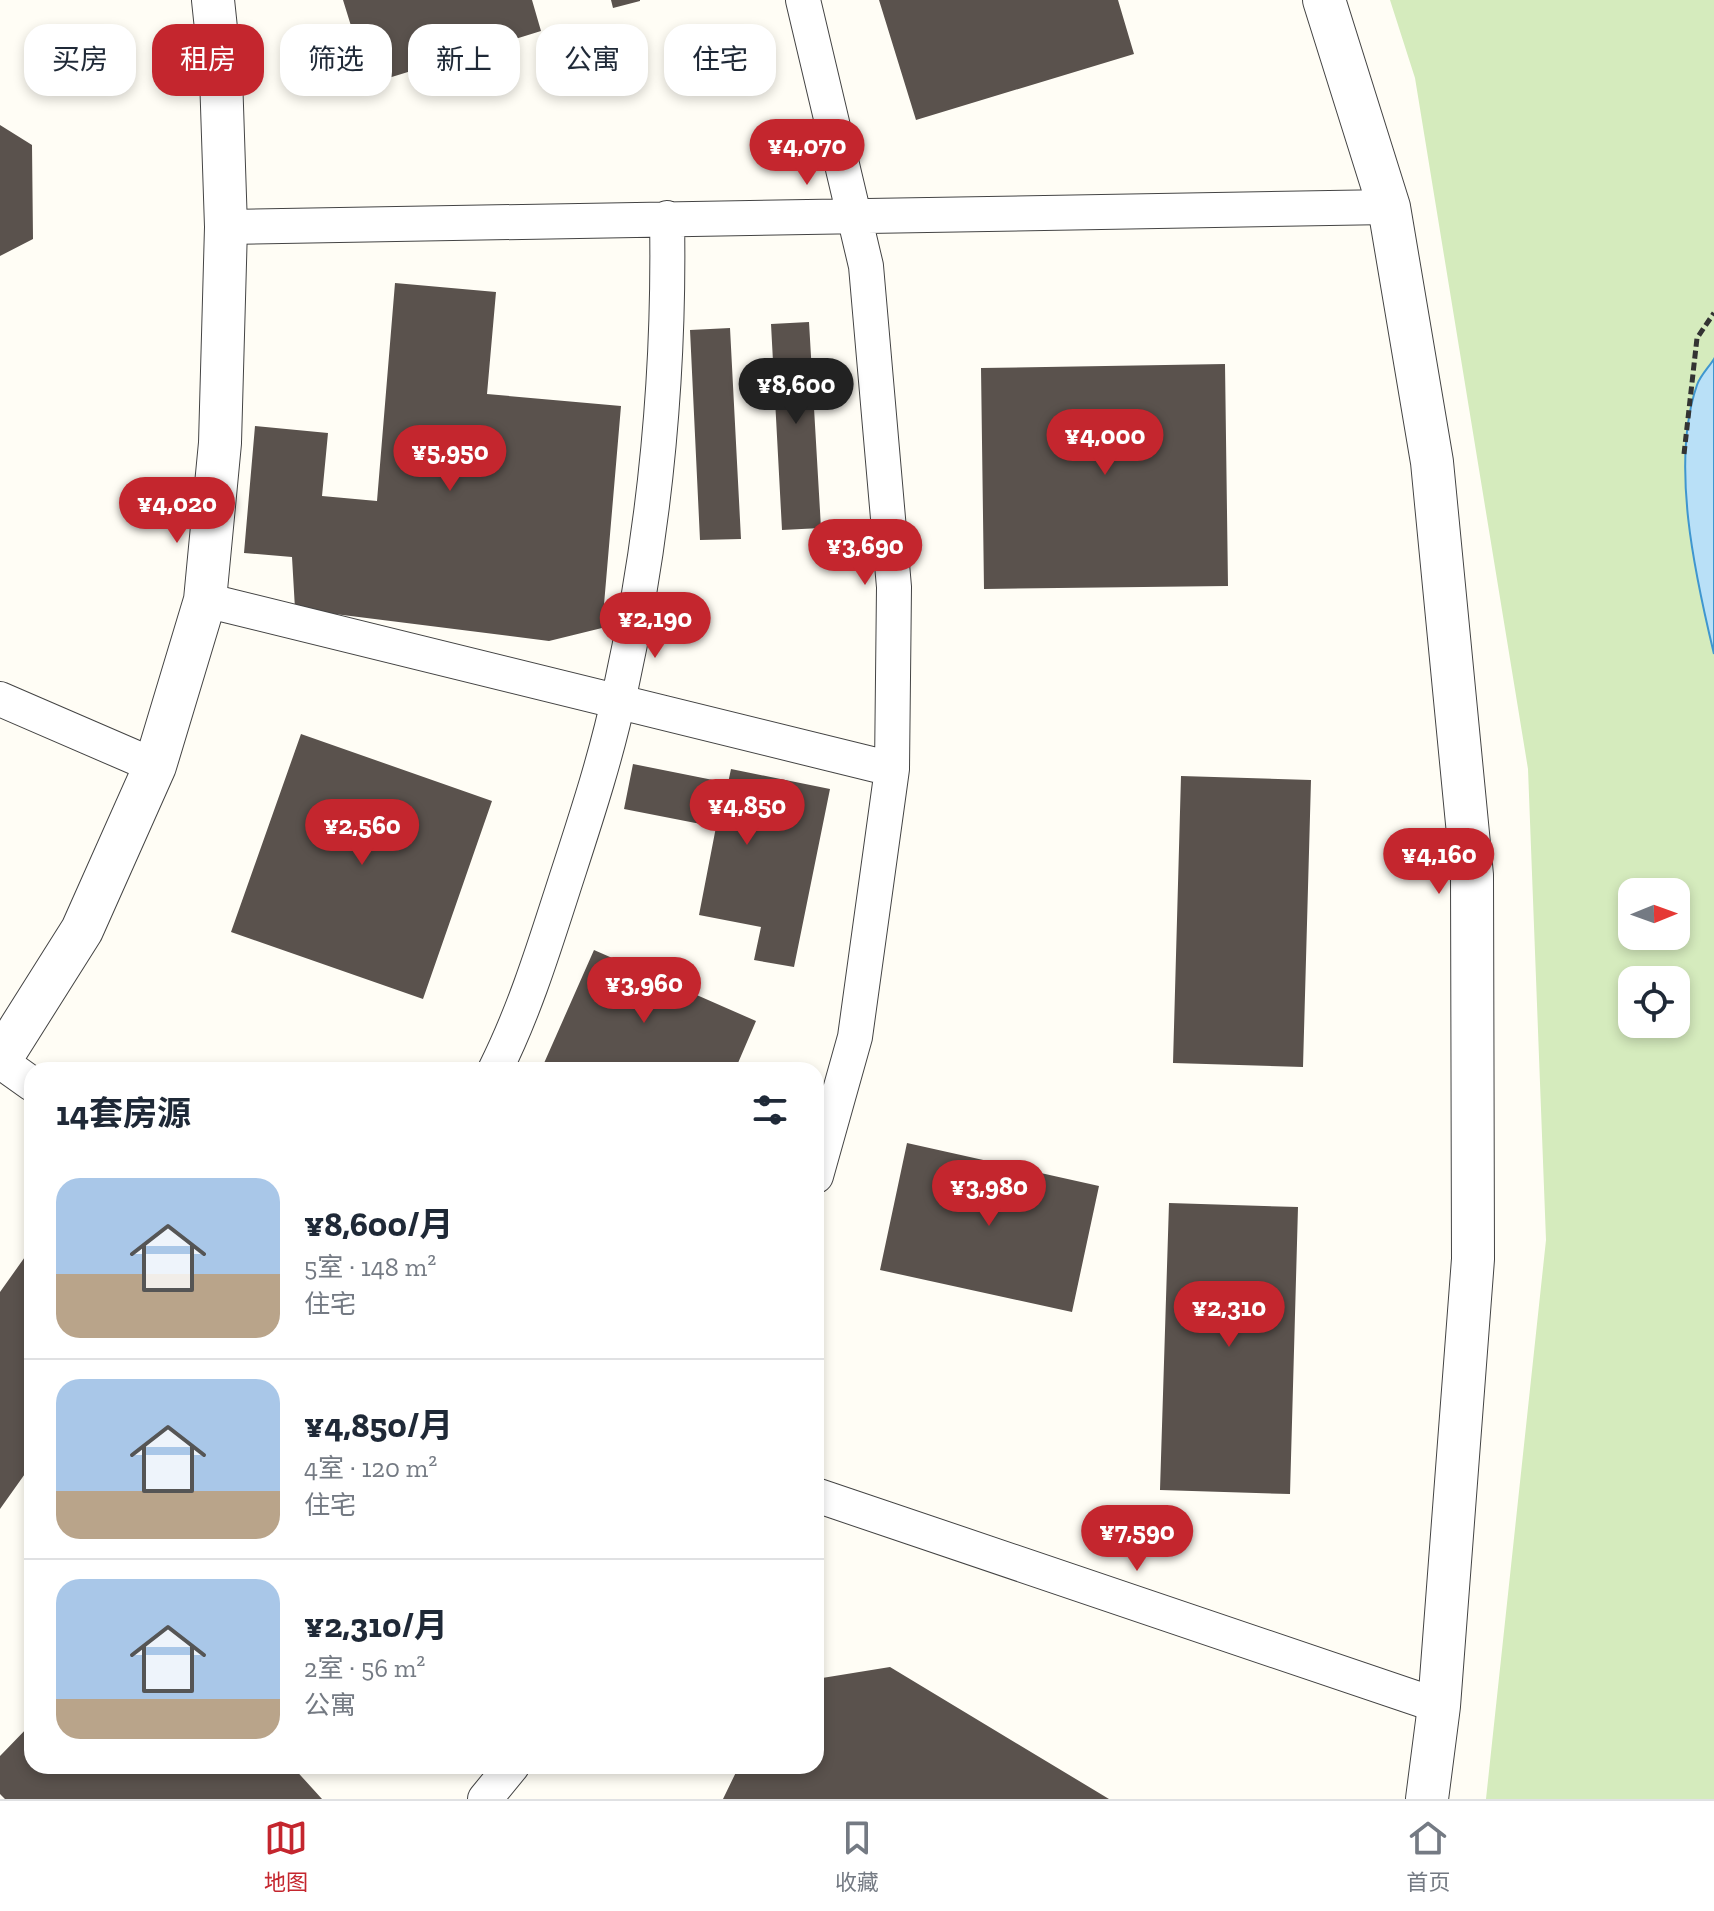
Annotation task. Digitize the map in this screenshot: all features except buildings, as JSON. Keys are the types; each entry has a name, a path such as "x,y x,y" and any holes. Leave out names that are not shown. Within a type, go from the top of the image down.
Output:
{"street":[{"path":"24,1078 0,1061 82,930 155,766 205,600 220,443 226,227 221,76 213,0"},
{"path":"803,0 866,266 894,587 892,769 855,1037 824,1147"},
{"path":"1324,0 1389,207 1432,462 1472,875 1473,1259 1439,1706 1427,1799"},
{"path":"226,227 1389,207"},
{"path":"499,1062 534,979 590,806 618,701 655,493 668,283 667,218"},
{"path":"205,600 892,769"},
{"path":"0,699 155,766"},
{"path":"824,1498 1439,1706"},
{"path":"485,1799 505,1774"}],"path":[{"path":"1684,454 1697,338 1714,313"}],"green space":[{"path":"1390,0 1714,0 1714,1799 1486,1799 1546,1240 1528,769 1415,78"}],"water":[{"path":"1714,359 1714,654 1688,519 1686,449 1689,416 1698,382"}]}
